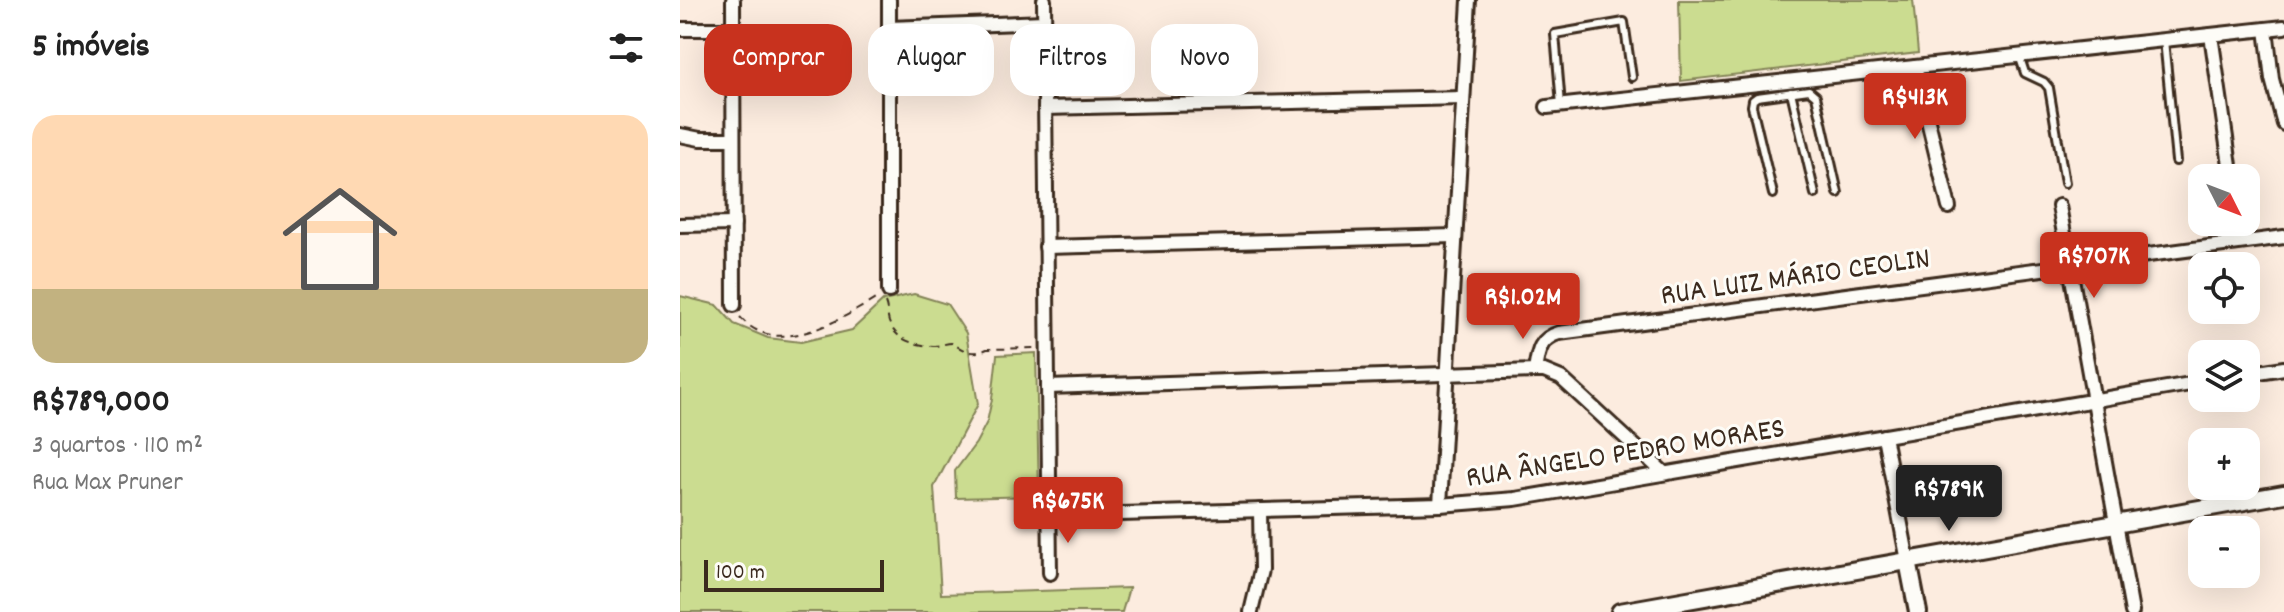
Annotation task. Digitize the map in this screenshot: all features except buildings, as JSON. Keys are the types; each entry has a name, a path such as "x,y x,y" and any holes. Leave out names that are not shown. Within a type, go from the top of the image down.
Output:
{"street":[{"path":"733,0 733,24"},
{"path":"889,0 889,24"},
{"path":"1044,0 1050,573"},
{"path":"1440,505 1469,0"},
{"path":"992,24 1044,22"},
{"path":"1547,107 1801,85 1915,67 2284,27"},
{"path":"680,29 704,29"},
{"path":"2266,29 2272,79 2284,124"},
{"path":"2211,35 2230,164"},
{"path":"1915,67 1949,207"},
{"path":"733,96 734,305"},
{"path":"885,293 888,96"},
{"path":"1045,108 1463,98"},
{"path":"680,135 700,139 733,139"},
{"path":"2059,206 2132,612"},
{"path":"680,225 734,224"},
{"path":"1046,247 1455,236"},
{"name":"RUA LUIZ MÁRIO CEOLIN","path":"1535,371 1542,341 1559,333 2284,237"},
{"path":"2260,372 2284,368"},
{"path":"1048,387 1544,371 1561,378 1664,473"},
{"name":"RUA ÂNGELO PEDRO MORAES","path":"1049,516 1440,505 1515,499 2188,384"},
{"path":"1884,436 1918,612"},
{"path":"1620,612 2284,494"},
{"path":"1251,612 1261,570 1260,510"}],"lane":[{"path":"1561,105 1555,34 1624,22 1632,77"},
{"path":"2164,40 2176,161"},
{"path":"2019,55 2025,73 2044,82 2049,88 2065,183"},
{"path":"1773,194 1753,100 1791,92 1801,85 1816,96 1838,193"},
{"path":"1791,92 1815,194"}],"path":[{"path":"734,305 742,320 753,329 789,335 818,330 885,293 889,322 901,338 914,345 952,343 965,352 980,353 987,349 1048,347"}],"green space":[{"path":"1679,0 1913,0 1918,53 1681,81"},
{"path":"914,294 947,304 966,333 978,404 934,487 941,594 1129,588 1122,612 680,612 680,296 717,305 734,324 768,338 801,342 852,330 883,301"},
{"path":"1036,353 1039,496 956,498 955,471 987,422 997,355"}]}
